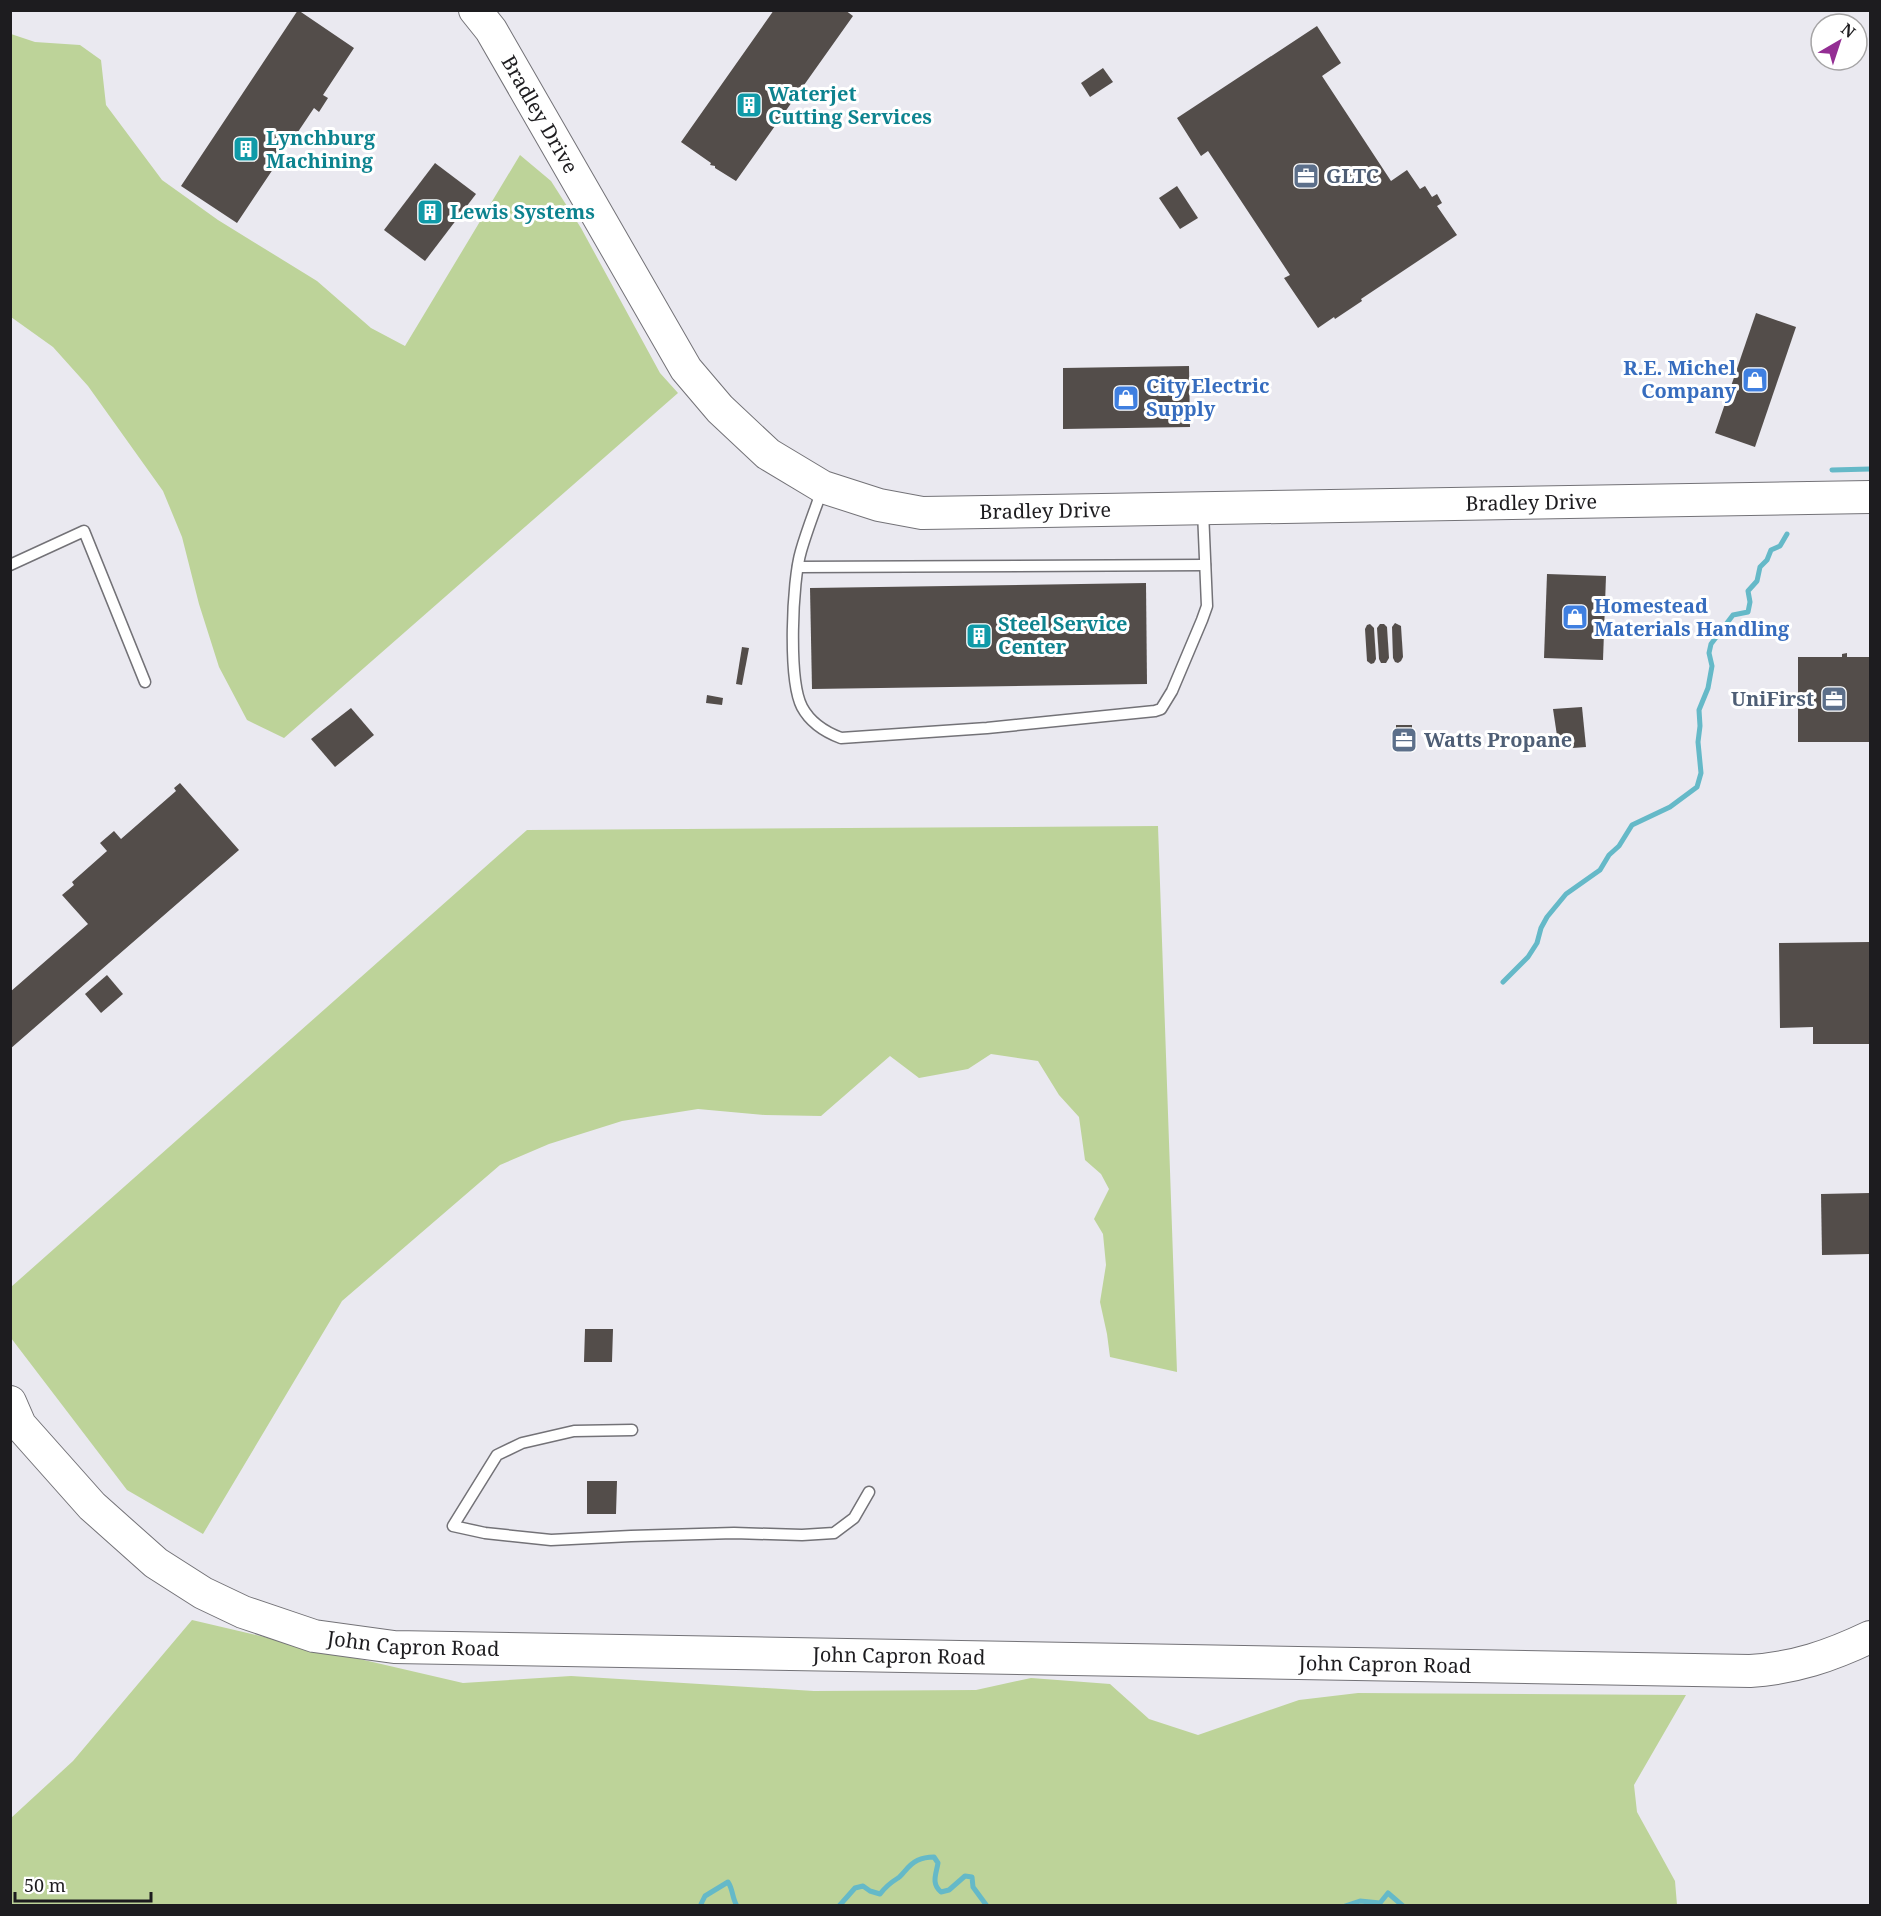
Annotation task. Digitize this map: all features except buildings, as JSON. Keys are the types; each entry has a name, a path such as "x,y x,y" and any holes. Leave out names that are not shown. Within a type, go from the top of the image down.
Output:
{"street":[{"name":"Bradley Drive","path":"475,10 496,38 686,369 720,410 768,454 823,487 879,505 922,513 1870,497"},
{"name":"John Capron Road","path":"10,1402 20,1425 92,1506 156,1563 203,1593 243,1612 314,1636 366,1644 394,1647 1750,1671 1779,1669 1809,1662 1870,1637"}],"lane":[{"path":"823,487 798,567 793,629 796,694 809,718 821,729 841,738 987,728 1161,709 1172,691 1207,606 1202,508"},
{"path":"10,565 84,531 146,682"},
{"path":"798,567 1205,565"},
{"path":"632,1430 574,1431 522,1443 497,1455 453,1526 485,1533 550,1540 734,1533 802,1535 834,1533 854,1518 869,1492"}],"green space":[{"path":"11,34 35,42 80,45 101,60 106,105 162,180 218,220 317,281 371,328 405,346 520,155 551,181 581,228 660,373 678,393 284,738 247,720 219,667 199,604 182,537 163,491 88,386 53,347 11,317"},
{"path":"1158,826 1177,1372 1110,1357 1100,1302 1106,1265 1103,1234 1094,1219 1109,1189 1101,1174 1085,1160 1079,1117 1059,1095 1038,1061 991,1054 968,1069 919,1078 890,1056 821,1116 765,1115 698,1109 622,1121 549,1144 500,1165 342,1301 203,1534 127,1490 11,1338 11,1287 527,830"},
{"path":"192,1620 463,1683 571,1676 814,1691 976,1690 1031,1678 1110,1684 1149,1719 1198,1735 1299,1700 1358,1693 1686,1695 1634,1785 1637,1812 1675,1881 1677,1905 11,1906 11,1818 73,1761"}],"waterway":[{"path":"1832,470 1870,469"},
{"path":"1503,982 1528,957 1537,943 1547,917 1566,894 1600,870 1632,825 1670,807 1697,787 1701,773 1698,742 1699,710 1708,688 1712,666 1709,653 1711,644 1733,615 1748,612 1750,602 1748,591 1757,581 1760,567 1767,560 1771,550 1780,546 1787,534"},
{"path":"839,1906 855,1888 863,1886 880,1894 914,1862 934,1857 938,1863 935,1882 941,1892 949,1890 965,1876 972,1877 973,1887 987,1906"},
{"path":"702,1906 705,1896 728,1882 737,1906"},
{"path":"1345,1906 1360,1901 1380,1903 1388,1893 1403,1906"}],"place":[{"name":"Waterjet Cutting Services","path":"749,105"},
{"name":"Lynchburg Machining","path":"246,149"},
{"name":"GLTC","path":"1306,176"},
{"name":"Lewis Systems","path":"430,212"},
{"name":"R.E. Michel Company","path":"1755,380"},
{"name":"City Electric Supply","path":"1126,398"},
{"name":"Homestead Materials Handling","path":"1575,617"},
{"name":"Steel Service Center","path":"979,636"},
{"name":"UniFirst","path":"1834,699"},
{"name":"Watts Propane","path":"1404,740"}]}
